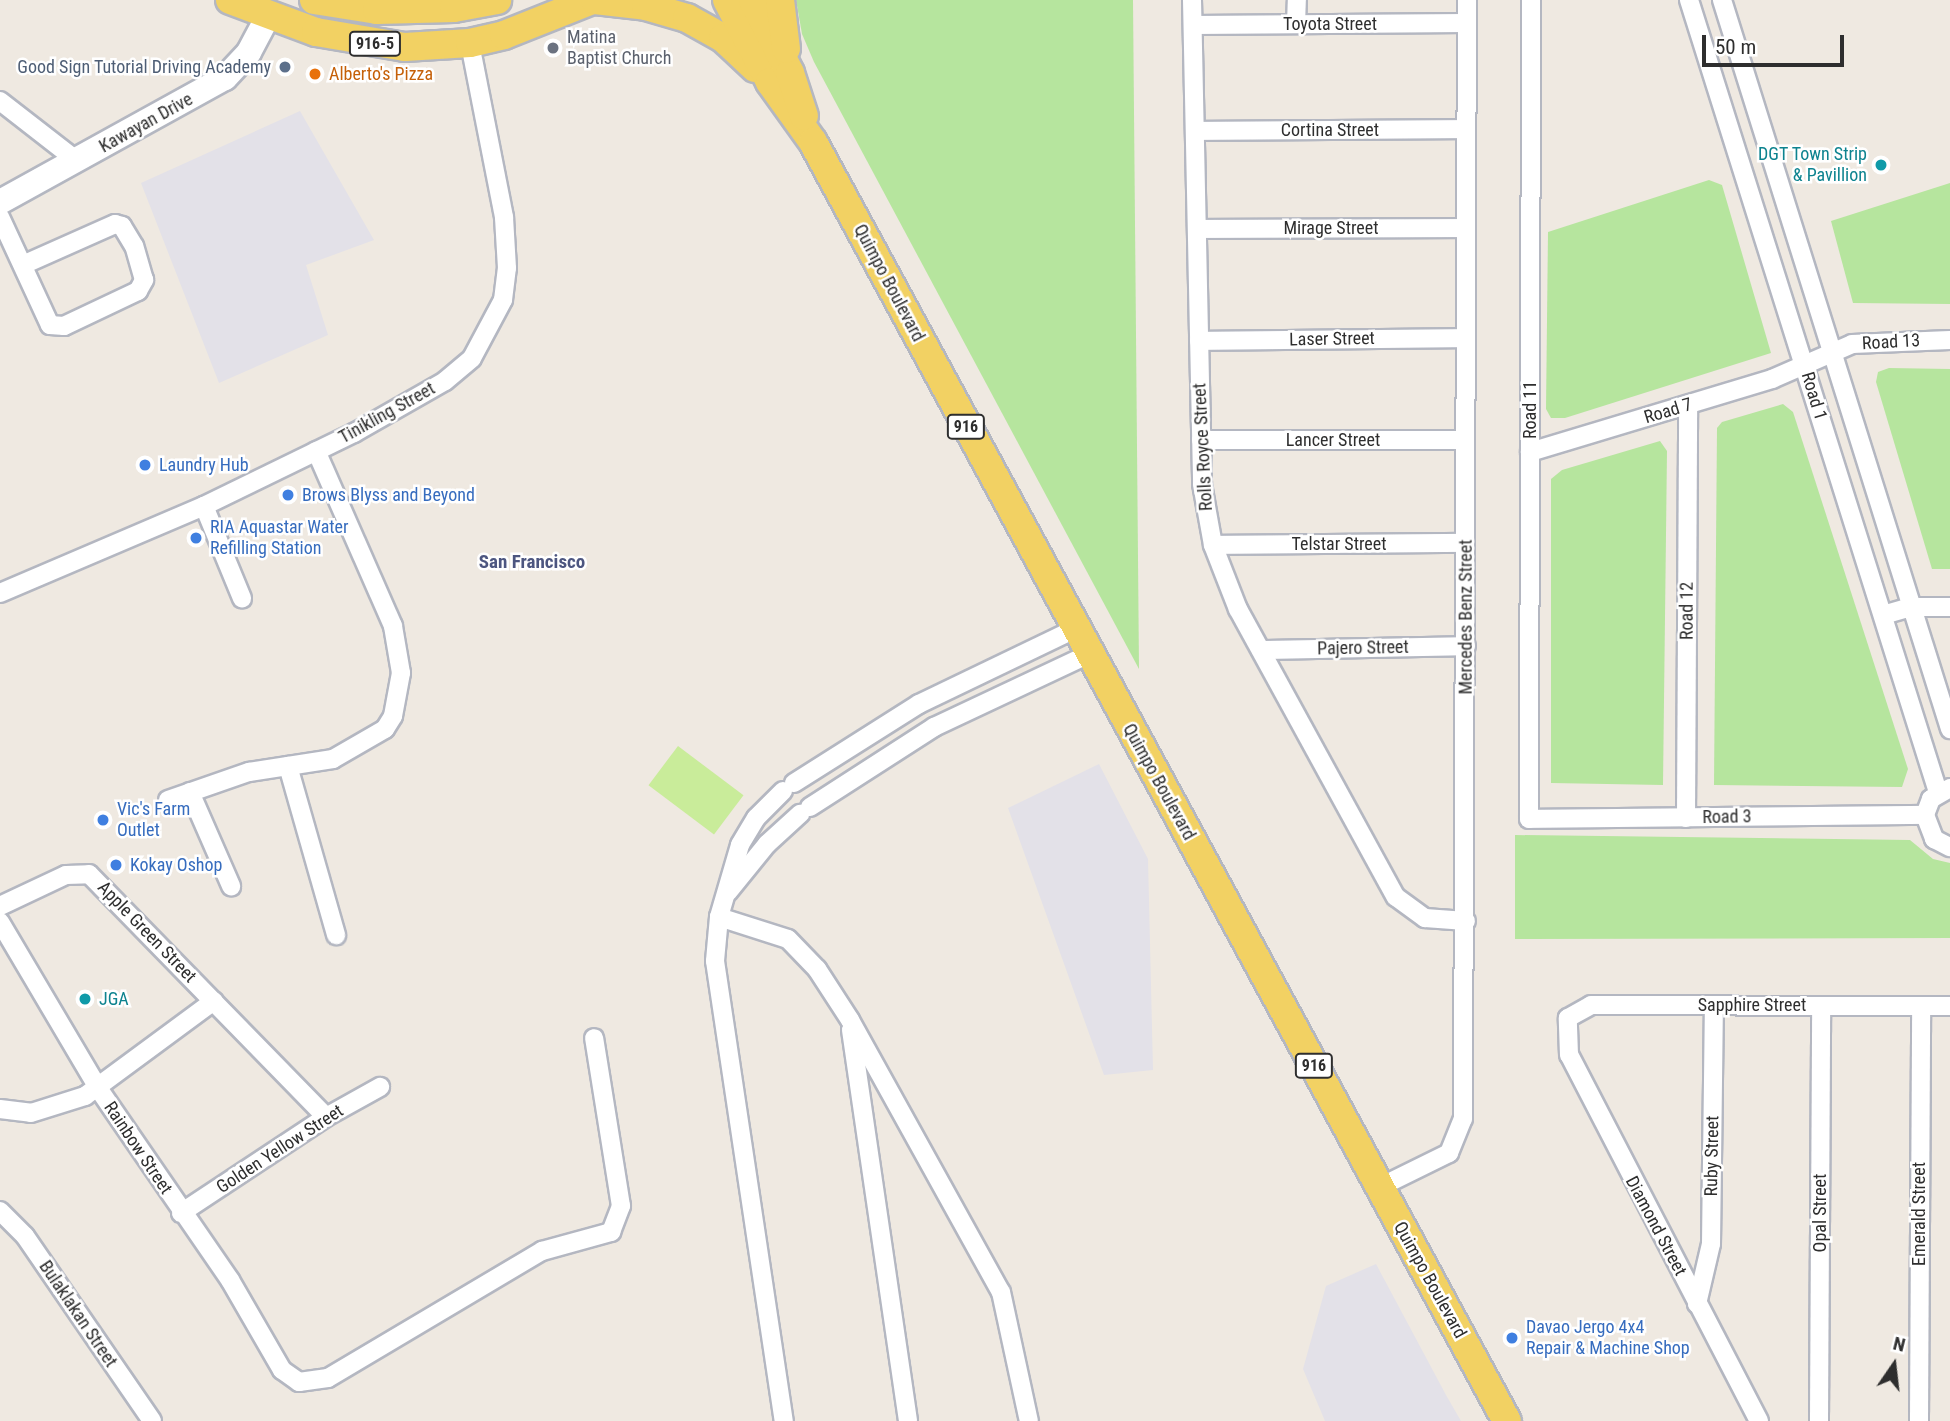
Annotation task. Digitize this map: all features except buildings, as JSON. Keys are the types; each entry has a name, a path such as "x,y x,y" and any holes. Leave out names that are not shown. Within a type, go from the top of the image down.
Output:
{"main road":[{"name":"916-5","path":"230,0 268,17 360,42 404,47 470,43 593,0"},
{"name":"916-5","path":"314,0 377,10 454,8 497,0"},
{"path":"593,0 646,6 700,24 780,78"},
{"name":"Quimpo Boulevard","path":"727,0 780,78 1075,629 1507,1421"},
{"name":"Quimpo Boulevard","path":"753,0 780,78"},
{"path":"780,0 780,78"}],"street":[{"name":"Rolls Royce Street","path":"1192,0 1200,440 1202,484 1213,545 1261,650 1396,897 1425,918 1465,921"},
{"path":"1296,24 1297,0"},
{"name":"Mercedes Benz Street","path":"1380,1187 1449,1153 1461,1131 1465,921 1467,0"},
{"name":"Road 11","path":"1530,819 1531,0"},
{"name":"Road 1","path":"1689,0 1883,615 1944,790"},
{"name":"Road 1","path":"1721,0 1950,729"},
{"name":"Kawayan Drive","path":"0,202 225,78 249,52 268,17"},
{"name":"Toyota Street","path":"1193,24 1467,23"},
{"name":"Tinikling Street","path":"0,593 204,506 445,381 472,358 503,300 507,268 504,217 470,43"},
{"path":"0,101 77,161"},
{"name":"Cortina Street","path":"1195,131 1466,129"},
{"path":"0,217 45,320 56,327 138,291 144,280 134,246 122,226 115,224 23,265"},
{"name":"Mirage Street","path":"1196,229 1466,228"},
{"path":"1769,252 1799,243"},
{"name":"Laser Street","path":"1199,341 1466,338"},
{"name":"Road 13","path":"1805,365 1833,352 1870,341 1950,340"},
{"name":"Road 7","path":"1530,452 1688,405 1805,365"},
{"name":"Road 12","path":"1686,818 1688,405"},
{"name":"Lancer Street","path":"1200,440 1465,440"},
{"path":"168,800 249,772 333,759 385,729 398,700 401,673 393,626 316,450"},
{"path":"204,506 242,598"},
{"name":"Telstar Street","path":"1213,545 1465,543"},
{"path":"1883,615 1912,607 1950,607"},
{"path":"783,1421 715,961 719,917 747,831 788,787 818,766 964,680 1075,629"},
{"name":"Pajero Street","path":"1261,650 1466,646"},
{"path":"724,898 767,844 805,810 834,789 934,727 1089,654"},
{"path":"288,766 336,935"},
{"path":"818,766 834,789"},
{"path":"1944,790 1925,815 1934,839 1950,847"},
{"path":"190,792 231,886"},
{"name":"Road 3","path":"1530,819 1925,815"},
{"name":"Apple Green Street","path":"0,906 66,875 89,874 326,1117"},
{"path":"719,917 788,939 817,968 850,1020 1002,1292 1029,1421"},
{"name":"Rainbow Street","path":"0,922 98,1088 181,1213 230,1280 282,1370 299,1382 328,1378 542,1251 611,1232 621,1206 594,1038"},
{"path":"0,1109 31,1113 98,1088 214,1000"},
{"name":"Sapphire Street","path":"1565,1027 1577,1009 1591,1005 1950,1006"},
{"name":"Ruby Street","path":"1697,1304 1711,1244 1714,1005"},
{"name":"Opal Street","path":"1819,1421 1821,1006"},
{"name":"Emerald Street","path":"1919,1421 1921,1006"},
{"path":"850,1020 908,1421"},
{"name":"Diamond Street","path":"1565,1027 1569,1055 1759,1421"},
{"name":"Golden Yellow Street","path":"181,1213 326,1117 380,1087"},
{"name":"Bulaklakan Street","path":"0,1211 25,1236 152,1421"}],"shaded area":[{"path":"300,111 374,240 306,265 328,335 219,383 141,183"},
{"path":"1099,764 1148,859 1153,1070 1104,1075 1008,808"},
{"path":"1376,1264 1461,1421 1325,1421 1303,1369 1326,1286"}],"green space":[{"path":"796,0 1133,0 1139,669 814,62 802,34"},
{"path":"1709,180 1722,185 1771,353 1565,418 1551,418 1546,409 1548,232"},
{"path":"1950,183 1950,304 1853,303 1831,221"},
{"path":"1889,368 1950,369 1950,569 1932,569 1876,382 1878,372"},
{"path":"1783,404 1793,412 1908,769 1902,787 1714,785 1717,428 1722,422"},
{"path":"1660,441 1667,451 1663,785 1551,783 1551,479 1562,470"},
{"path":"678,746 743,795 714,834 649,785"},
{"path":"1515,835 1910,840 1933,859 1950,863 1950,938 1515,939"}],"place":[{"name":"Matina Baptist Church","path":"553,48"},
{"name":"Good Sign Tutorial Driving Academy","path":"285,67"},
{"name":"Alberto's Pizza","path":"315,74"},
{"name":"DGT Town Strip & Pavillion","path":"1881,165"},
{"name":"Laundry Hub","path":"145,465"},
{"name":"Brows Blyss and Beyond","path":"288,495"},
{"name":"RIA Aquastar Water Refilling Station","path":"196,538"},
{"name":"Vic's Farm Outlet","path":"103,820"},
{"name":"Kokay Oshop","path":"116,865"},
{"name":"JGA","path":"85,999"},
{"name":"Davao Jergo 4x4 Repair & Machine Shop","path":"1512,1338"}],"district":[{"name":"San Francisco","path":"532,562"}]}
